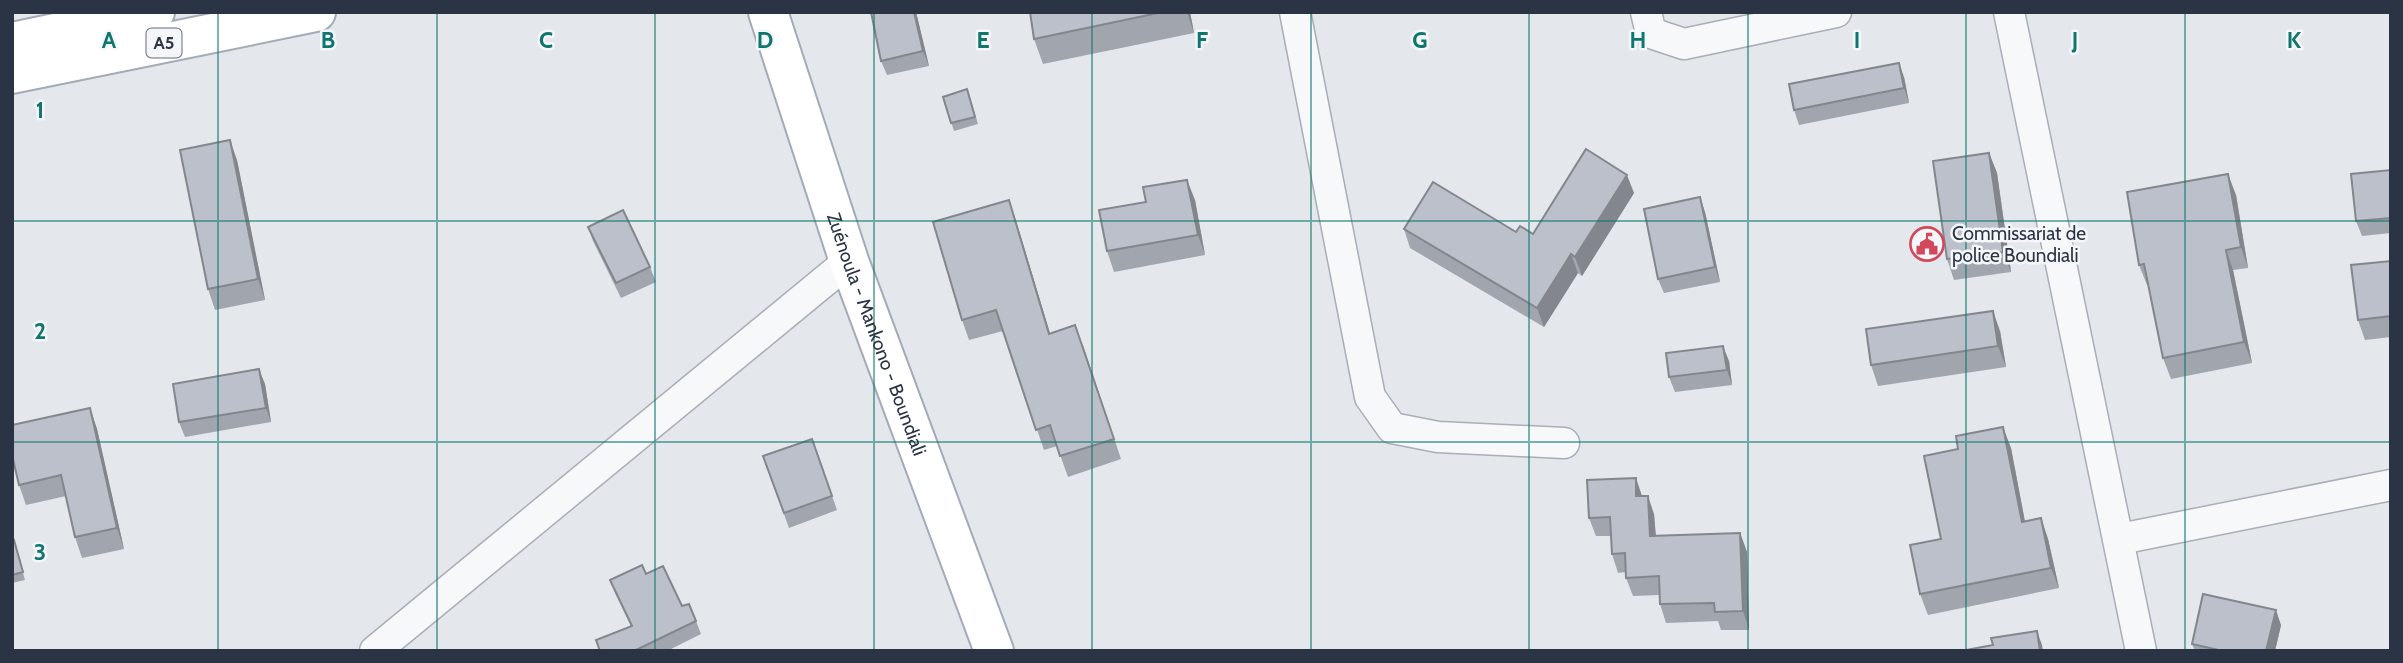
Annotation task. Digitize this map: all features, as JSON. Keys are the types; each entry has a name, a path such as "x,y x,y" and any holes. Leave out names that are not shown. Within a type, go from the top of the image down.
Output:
{"main road":[{"name":"A5","path":"12,42 155,12"},
{"name":"A5","path":"12,75 316,12"},
{"name":"Zuénoula - Mankono - Boundiali","path":"768,12 849,261 994,651"}],"street":[{"path":"1295,12 1370,397 1392,428 1438,437 1564,443"},
{"path":"1646,12 1651,33 1684,44 1836,12"},
{"path":"2010,12 2141,651"},
{"path":"375,651 409,637 849,261"},
{"path":"2120,539 2391,485"}],"building":[{"path":"871,12 914,12 923,51 881,61"},
{"path":"1030,12 1163,12 1034,39"},
{"path":"1899,63 1904,88 1794,110 1789,84"},
{"path":"967,89 975,117 951,123 943,97"},
{"path":"230,140 258,279 208,289 180,150"},
{"path":"1586,149 1627,175 1575,257 1571,254 1537,308 1404,229 1433,182 1516,232 1520,226 1533,234"},
{"path":"1989,153 2003,252 1947,259 1933,161"},
{"path":"2391,170 2391,218 2356,221 2351,174"},
{"path":"2228,174 2241,247 2226,250 2244,342 2163,358 2144,264 2139,265 2127,192"},
{"path":"1187,180 1198,235 1107,251 1099,210 1146,202 1143,187"},
{"path":"1700,197 1715,267 1658,279 1644,209"},
{"path":"1009,200 1049,334 1075,325 1114,439 1060,456 1050,425 1036,430 996,310 962,320 933,222"},
{"path":"623,210 650,267 616,283 588,227"},
{"path":"2391,261 2391,316 2358,320 2351,265"},
{"path":"1993,311 1998,346 1871,365 1866,329"},
{"path":"1723,346 1727,370 1669,377 1666,353"},
{"path":"259,369 266,408 179,422 173,384"},
{"path":"90,408 117,528 75,537 61,475 19,485 12,455 12,425"},
{"path":"2003,427 2022,522 2041,518 2051,568 1920,594 1910,545 1941,539 1924,456 1958,449 1956,436"},
{"path":"812,439 832,496 784,513 763,456"},
{"path":"1636,478 1636,496 1648,496 1650,536 1740,533 1743,611 1715,612 1714,603 1660,604 1659,576 1626,578 1625,553 1612,554 1610,517 1589,518 1587,480"},
{"path":"14,540 23,572 12,575 12,541"},
{"path":"642,565 646,574 663,566 682,606 689,604 696,621 634,651 600,651 596,640 632,626 610,580"},
{"path":"2203,594 2276,610 2266,651 2223,651 2192,644"},
{"path":"2037,631 2040,651 1961,651 1993,645 1991,638"}],"place":[{"name":"Commissariat de police Boundiali","path":"1927,244"}]}
